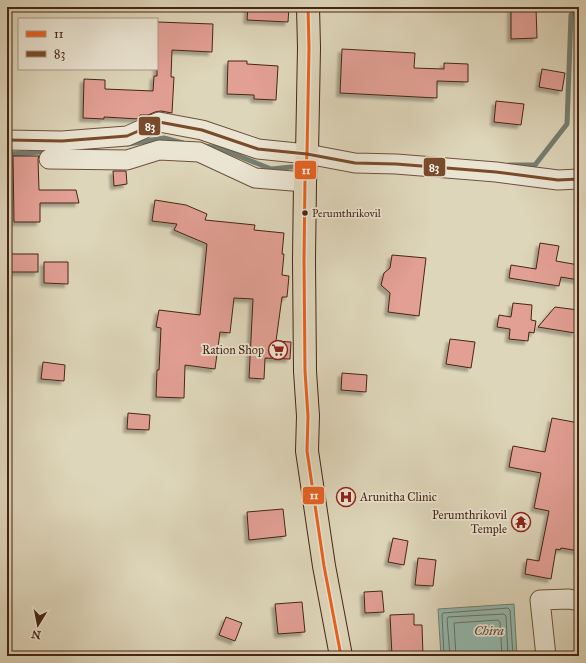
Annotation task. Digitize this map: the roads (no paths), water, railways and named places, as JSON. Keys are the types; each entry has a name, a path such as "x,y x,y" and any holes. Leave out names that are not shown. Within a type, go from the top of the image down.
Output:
{"main road":[{"path":"308,7 309,48 305,182 304,316 308,416 307,451 324,566 341,656"}],"street":[{"path":"7,140 62,141 127,136 159,122 202,130 258,149 306,154 355,163 396,164 466,169 558,180 579,179"},
{"path":"49,159 127,160 159,150 199,152 255,178 305,182"},
{"path":"546,656 540,600 569,599 579,601"}],"water":[{"name":"Chira","path":"514,604 517,656 441,656 438,609"}],"waterway":[{"path":"509,165 535,165 567,124 571,15 579,9"},
{"path":"128,144 164,138 183,143"},
{"path":"204,146 219,148 271,169 302,166"},
{"path":"7,154 49,151"}],"place":[{"name":"Perumthrikovil","path":"305,213"},
{"name":"Ration Shop","path":"278,350"},
{"name":"Arunitha Clinic","path":"346,497"},
{"name":"Perumthrikovil Temple","path":"521,522"}]}
